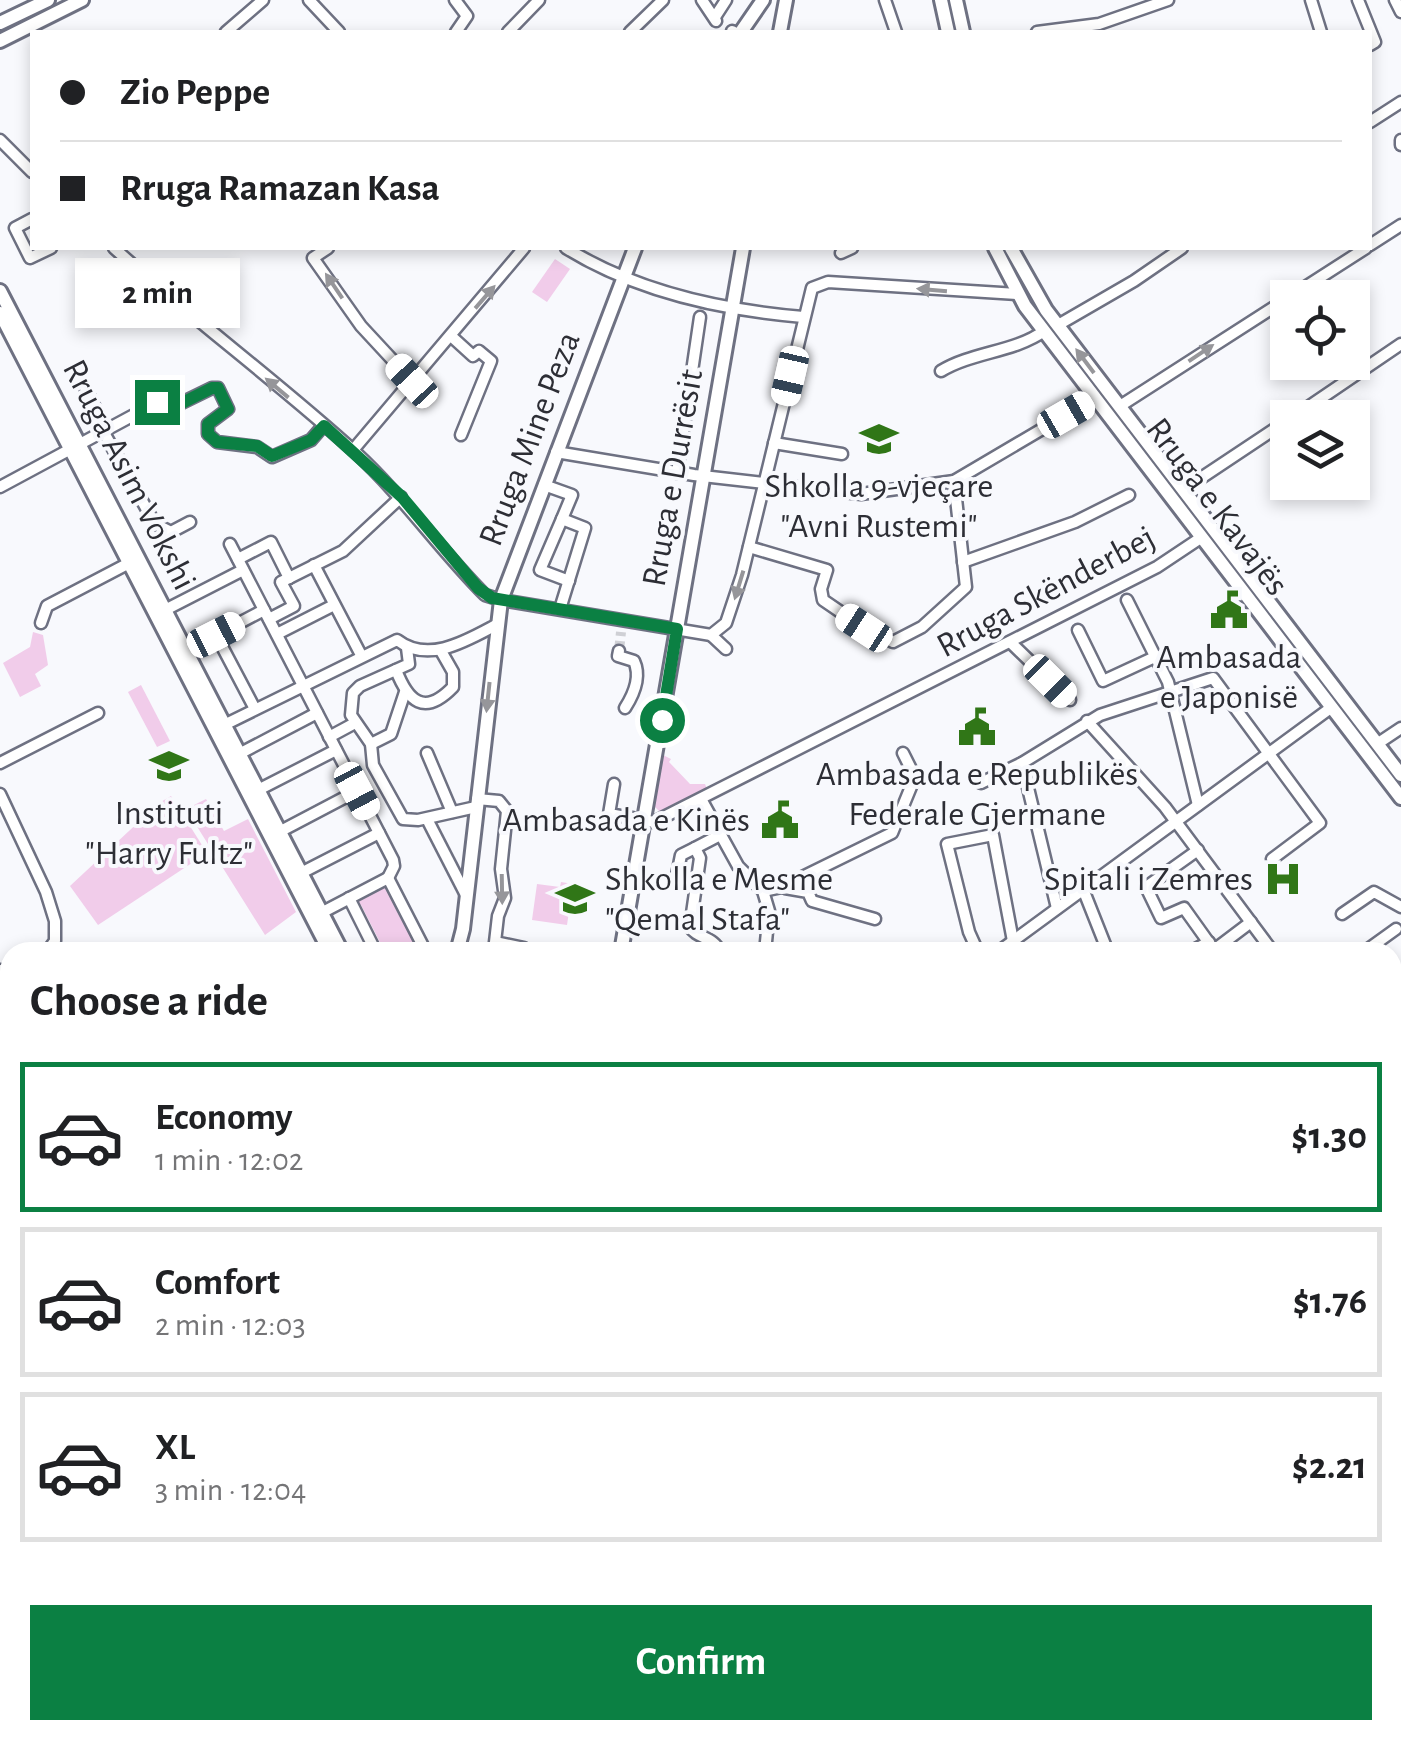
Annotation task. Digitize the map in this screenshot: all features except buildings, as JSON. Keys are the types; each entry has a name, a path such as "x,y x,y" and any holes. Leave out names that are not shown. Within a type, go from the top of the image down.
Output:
{"main road":[{"path":"0,24 48,0"},
{"path":"0,42 82,0"},
{"path":"738,30 763,0"},
{"path":"780,30 785,0"},
{"path":"941,0 948,30"},
{"path":"956,0 963,30"},
{"name":"Rruga Mine Peza","path":"459,942 501,600 634,250"},
{"name":"Rruga e Durrësit","path":"623,942 743,250"},
{"name":"Rruga e Kavajës","path":"996,250 1017,294 1120,406 1184,490 1266,610 1401,776"},
{"name":"Rruga e Kavajës","path":"1012,250 1051,328 1095,398 1202,537 1266,610"},
{"path":"1017,294 1031,288"},
{"name":"Rruga Asim Vokshi","path":"0,291 72,453"},
{"name":"Rruga Asim Vokshi","path":"2,322 72,453 165,610 337,942"},
{"name":"Rruga Asim Vokshi","path":"134,561 325,942"},
{"name":"Rruga e Kavajës","path":"1279,627 1332,707 1401,798"}],"street":[{"path":"228,30 263,0"},
{"path":"310,0 337,30"},
{"path":"455,0 467,16 457,30"},
{"path":"510,30 539,0"},
{"path":"632,30 662,0"},
{"path":"702,0 716,19 726,0"},
{"path":"886,0 893,30"},
{"path":"1130,0 1136,14"},
{"path":"1052,30 1099,24 1168,0"},
{"path":"1311,0 1320,30"},
{"path":"1358,0 1370,30"},
{"path":"1395,0 1401,12"},
{"path":"1372,121 1401,102"},
{"path":"0,140 30,170"},
{"path":"30,220 15,228 30,258 47,250"},
{"path":"1372,243 1401,225"},
{"path":"122,250 186,313 324,426 402,497 485,594 622,626 711,635 726,649"},
{"path":"325,250 313,258 361,326 412,381"},
{"path":"352,450 522,250"},
{"path":"570,250 624,276 684,298 732,309 803,317"},
{"path":"941,372 958,360 1026,341 1134,281 1179,250"},
{"path":"1120,406 1362,250"},
{"path":"711,635 726,622 749,548 812,288 822,282 1017,294"},
{"name":"Rruga e Durrësit","path":"677,473 700,318"},
{"path":"451,336 473,356 479,350 490,361 461,435"},
{"path":"1317,400 1401,344"},
{"path":"79,376 155,524 171,532 190,522"},
{"path":"146,408 150,414 160,414 218,388 228,409 208,424 208,434 217,442 257,446 272,456 311,440 324,426"},
{"path":"0,487 72,453 169,392"},
{"path":"556,452 677,473 862,494 954,480 1095,398"},
{"path":"1184,490 1270,432"},
{"path":"774,443 842,454"},
{"path":"749,548 827,570 821,589 823,600 889,642 922,627 966,587 954,480"},
{"path":"544,485 572,495 540,570 569,581"},
{"path":"963,562 1075,522 1129,495"},
{"path":"186,651 216,635 294,606 281,582 343,551 402,497"},
{"path":"560,609 585,528 562,518"},
{"name":"Rruga Skënderbej","path":"644,822 654,822 701,799 1169,561 1202,537"},
{"path":"165,610 271,542 289,578"},
{"path":"230,544 379,833 419,942"},
{"path":"40,623 47,606 134,561"},
{"path":"314,565 362,655"},
{"path":"1128,600 1170,690 1198,804"},
{"path":"276,634 334,604"},
{"path":"224,725 397,640 407,648 441,651 496,625"},
{"path":"1078,630 1103,682 1156,656"},
{"path":"216,635 254,710"},
{"path":"1010,642 1070,700"},
{"path":"407,648 409,664 360,686 353,693 350,708 355,723 371,744 373,765 394,807 407,821 498,801 507,815 501,868 506,888 496,942"},
{"path":"396,670 404,692 418,702 430,702 452,687 452,672 441,651"},
{"path":"618,651 618,656 634,661 637,671 634,691 625,708"},
{"path":"982,784 1088,721 1213,678 1320,823 1272,859"},
{"path":"371,744 391,734 404,692"},
{"path":"974,942 947,844 992,835 1013,941 1332,707"},
{"path":"0,763 98,713"},
{"path":"239,754 317,714"},
{"path":"1088,721 1176,821 1266,942"},
{"path":"329,736 355,723"},
{"path":"1377,744 1401,728"},
{"path":"258,790 336,750"},
{"path":"763,890 782,887 896,829 915,777 904,753"},
{"path":"428,754 452,812"},
{"path":"1022,763 1058,908"},
{"path":"350,777 373,765"},
{"path":"614,784 609,814 644,822"},
{"path":"280,832 357,791"},
{"path":"0,794 40,879 56,932 54,942"},
{"path":"701,799 744,874 763,890 769,922 766,942"},
{"path":"372,819 394,807"},
{"path":"427,819 466,896"},
{"path":"300,873 379,833"},
{"path":"696,884 676,880 682,854 720,835"},
{"path":"695,848 700,858 690,927 693,933 714,942"},
{"path":"1198,850 1146,887 1161,918 1184,908 1209,942"},
{"path":"321,913 391,872"},
{"path":"782,887 803,890 812,902 874,919"},
{"path":"1083,889 1104,942"},
{"path":"1342,914 1374,892 1400,906"},
{"path":"348,898 371,942"},
{"path":"1225,942 1251,922"},
{"path":"1378,942 1396,929"}],"shaded area":[{"path":"555,259 570,269 547,302 532,292"},
{"path":"33,632 43,635 48,665 35,674 41,686 20,697 3,663 30,647"},
{"path":"141,685 170,741 157,747 128,692"},
{"path":"661,754 671,759 669,762 690,784 705,784 707,789 660,812 652,804"},
{"path":"171,796 207,853 98,925 70,886"},
{"path":"206,799 224,831 248,819 296,912 265,935 186,809"},
{"path":"561,882 573,884 567,925 532,920 537,884 560,887"},
{"path":"382,884 387,885 417,942 380,942 361,905 357,907 354,901"}],"tunnel":[{"path":"619,651 621,632"}],"place":[{"name":"Shkolla 9-vjeçare \"Avni Rustemi\"","path":"879,439"},
{"name":"Ambasada e Japonisë","path":"1229,610"},
{"name":"Ambasada e Republikës Federale Gjermane","path":"977,727"},
{"name":"Instituti \"Harry Fultz\"","path":"169,766"},
{"name":"Ambasada e Kinës","path":"780,820"},
{"name":"Spitali i Zemres","path":"1283,879"},
{"name":"Shkolla e Mesme \"Qemal Stafa\"","path":"575,899"}],"route":[{"path":"157,402 146,408 154,416 218,388 228,409 208,424 208,434 217,442 257,446 272,456 311,440 324,426 402,497 478,588 492,598 677,629 662,720"}]}
